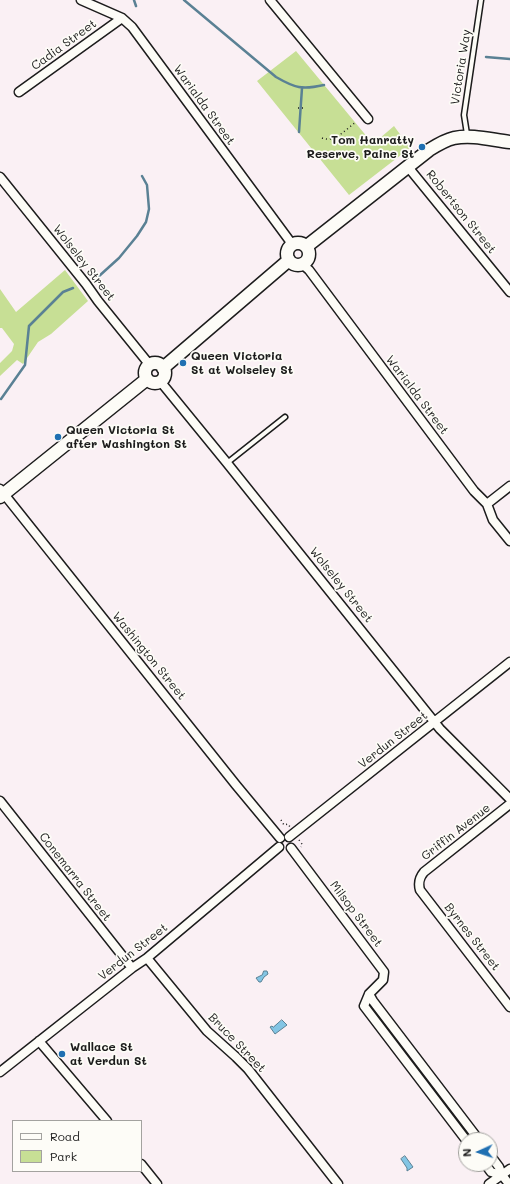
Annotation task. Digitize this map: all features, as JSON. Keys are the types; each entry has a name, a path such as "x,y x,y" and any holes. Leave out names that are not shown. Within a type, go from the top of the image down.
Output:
{"main road":[{"path":"307,246 429,150 439,144 454,138 468,137 510,142"},
{"path":"300,242 307,246 310,254 308,260 302,264 295,264 289,260 287,253 292,244 300,242"},
{"path":"163,368 289,260"},
{"path":"158,363 163,368 165,374 163,379 154,382 147,379 145,371 149,364 158,363"},
{"path":"1,493 147,379"}],"street":[{"name":"Warialda Street","path":"81,0 122,18 132,27 292,244"},
{"path":"270,0 368,119"},
{"name":"Cadia Street","path":"19,92 122,18"},
{"name":"Robertson Street","path":"408,167 510,292"},
{"name":"Wolseley Street","path":"0,177 149,364"},
{"name":"Warialda Street","path":"302,264 309,270 474,491 487,504 493,520 510,541"},
{"name":"Wolseley Street","path":"160,381 440,729 510,799"},
{"path":"487,504 510,486"},
{"name":"Washington Street","path":"1,493 280,838"},
{"name":"Verdun Street","path":"289,837 510,662"},
{"name":"Conemarra Street","path":"0,801 132,968"},
{"name":"Griffin Avenue","path":"419,880 424,872 510,804"},
{"path":"285,836 292,839 293,844 291,848 286,851 282,850 278,843 280,838 285,836"},
{"name":"Verdun Street","path":"0,1072 132,968 148,958 279,847"},
{"name":"Milsop Street","path":"291,848 384,972 382,980 368,994"},
{"name":"Byrnes Street","path":"419,880 420,890 510,1007"},
{"name":"Bruce Street","path":"148,958 207,1031 248,1069 338,1184"},
{"path":"368,994 364,1006 460,1132"},
{"path":"368,994 473,1132"},
{"path":"39,1041 106,1120"},
{"path":"142,1165 157,1184"},
{"path":"498,1166 509,1184"},
{"path":"489,1184 510,1168"},
{"path":"491,1172 502,1174"}],"lane":[{"name":"Victoria Way","path":"468,137 464,114 481,0"},
{"path":"227,463 284,416"}],"path":[{"path":"298,108 303,108"},
{"path":"322,138 327,140 334,138 356,122"},
{"path":"281,820 284,825 288,824"}],"green space":[{"path":"296,51 373,144 394,126 410,148 349,195 257,81"},
{"path":"65,270 88,301 51,334 38,342 23,364 17,360 0,376 0,363 12,351 14,344 2,328 0,328 0,289 16,312"}],"water":[{"path":"264,971 267,971 268,974 261,982 259,982 256,978 262,975"},
{"path":"282,1020 287,1025 275,1034 270,1027 273,1027"},
{"path":"405,1156 413,1167 407,1171 407,1168 401,1159"}],"waterway":[{"path":"134,0 136,6"},
{"path":"184,0 276,77 288,84 304,88 324,85"},
{"path":"486,57 510,59"},
{"path":"299,132 302,88"},
{"path":"98,277 119,258 137,236 146,222 149,209 147,185 142,176"},
{"path":"1,399 25,365 29,326 63,292 73,288"}],"place":[{"name":"Tom Hanratty Reserve, Paine St","path":"422,147"},
{"name":"Queen Victoria St at Wolseley St","path":"183,363"},
{"name":"Queen Victoria St after Washington St","path":"58,437"},
{"name":"Wallace St at Verdun St","path":"62,1054"}]}
